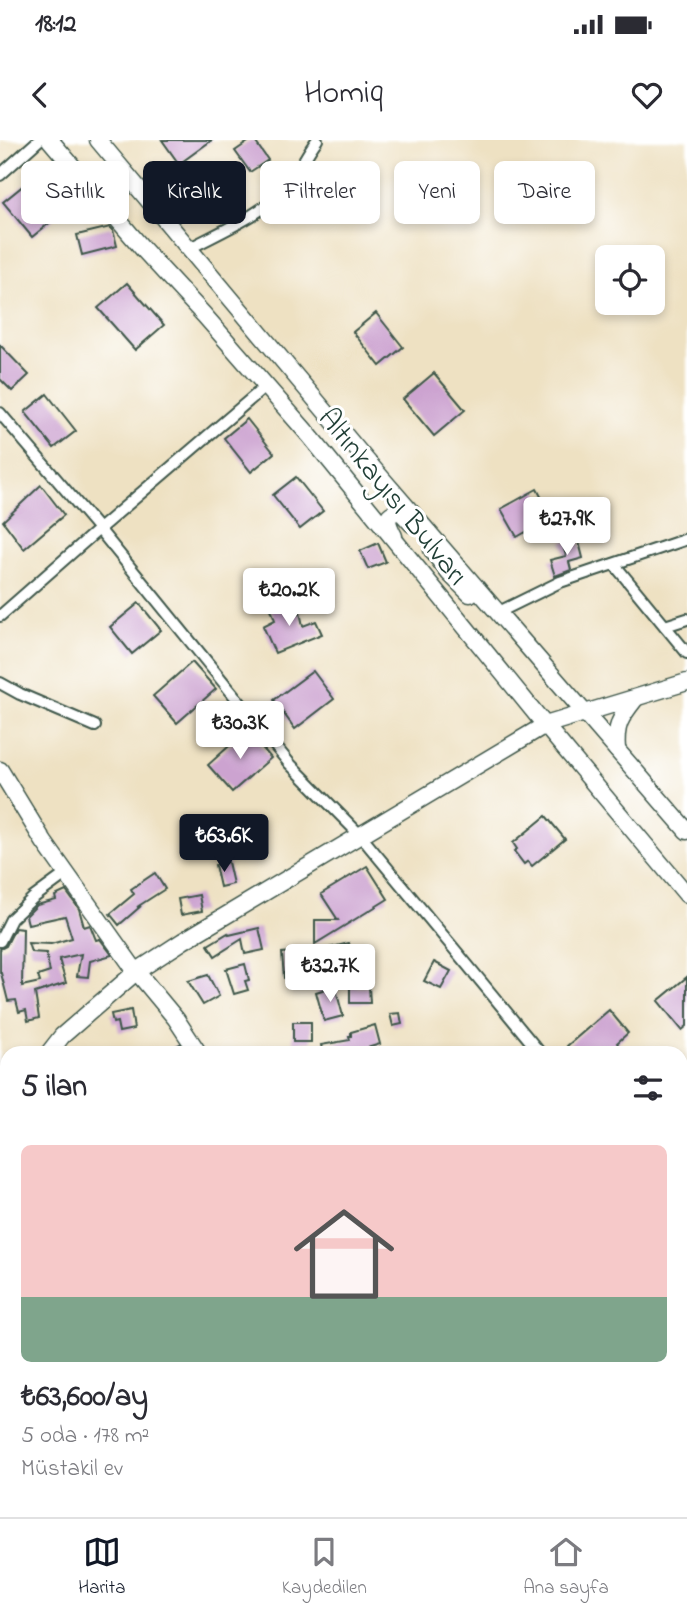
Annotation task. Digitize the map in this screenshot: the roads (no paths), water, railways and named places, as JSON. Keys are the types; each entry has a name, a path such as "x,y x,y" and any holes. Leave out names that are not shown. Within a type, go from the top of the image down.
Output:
{"main road":[{"name":"Altınkayısı Bulvarı","path":"50,140 288,411 687,895"},
{"name":"Altınkayısı Bulvarı","path":"98,140 356,448 687,831"},
{"path":"288,411 308,427 368,497 374,498 381,492 380,487 356,448"},
{"path":"398,545 387,520 390,515 401,512 449,573 474,597 499,612"},
{"path":"55,1046 137,971 545,725 687,682"},
{"path":"617,750 616,733 619,721 635,698"},
{"path":"0,770 44,842 194,1046"},
{"path":"673,878 687,889"}],"street":[{"path":"0,175 39,140"},
{"path":"190,248 269,205 288,186 317,140"},
{"path":"0,616 266,386"},
{"path":"0,413 99,529 289,762 360,835 534,1046"},
{"path":"499,612 560,582 687,539"},
{"path":"614,564 687,653"},
{"path":"665,626 687,619"},
{"path":"0,682 20,694 95,726"},
{"path":"0,940 11,919 66,873"}]}
